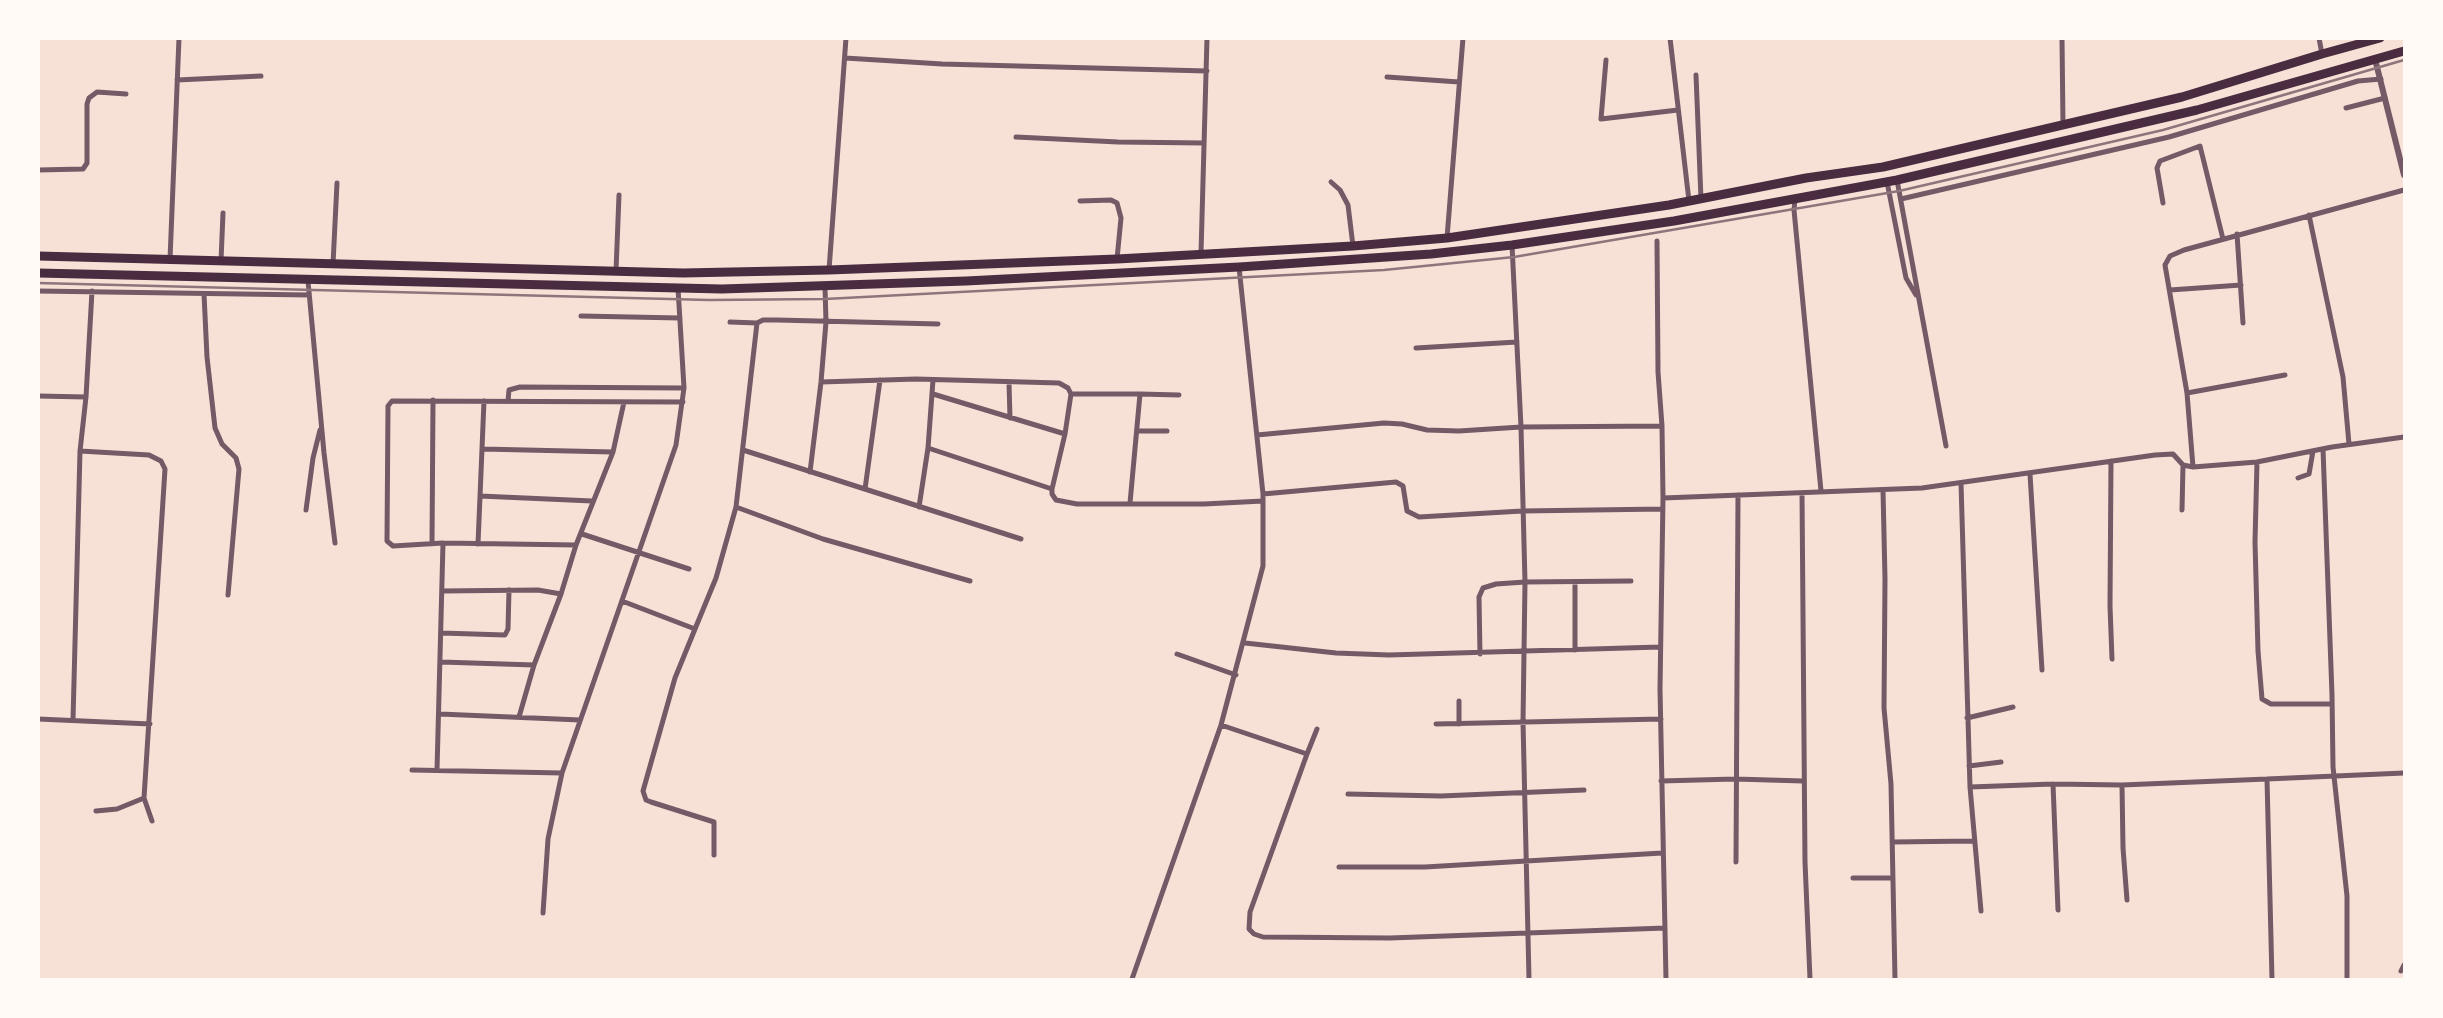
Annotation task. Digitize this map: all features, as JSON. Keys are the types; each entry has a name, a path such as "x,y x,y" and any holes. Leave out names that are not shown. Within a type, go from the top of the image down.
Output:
{"highway":[{"path":"38,256 683,273 1117,259 1447,238 1669,205 1806,178 1883,167 2182,97 2380,38"},
{"path":"38,273 722,289 825,287 1239,267 1432,254 1674,221 1892,181 2196,110 2404,51"},
{"path":"1669,205 1667,215 1674,221"},
{"path":"1639,209 1644,220 1640,226"},
{"path":"451,284 452,267"},
{"path":"472,267 472,285"}],"street":[{"path":"170,259 179,38"},
{"path":"829,270 846,38"},
{"path":"1201,253 1207,38"},
{"path":"1447,238 1463,38"},
{"path":"1670,38 1689,201"},
{"path":"2062,38 2063,125"},
{"path":"2319,38 2322,54"},
{"path":"845,58 942,64 1207,71"},
{"path":"2375,59 2404,175"},
{"path":"1606,60 1601,119 1678,110"},
{"path":"1696,75 1702,199"},
{"path":"177,80 261,76"},
{"path":"1387,76 1459,82"},
{"path":"1901,199 2169,136 2358,80 2381,79"},
{"path":"38,170 83,170 87,163 86,104 89,98 97,92 126,94"},
{"path":"2346,108 2385,98"},
{"path":"1016,137 1205,143"},
{"path":"2164,203 2157,168 2161,161 2200,146 2222,239"},
{"path":"1892,181 1901,199 1946,446"},
{"path":"1892,181 1895,221 1906,278 1917,298"},
{"path":"1331,182 1340,190 1348,205 1353,246"},
{"path":"333,264 337,183"},
{"path":"2193,467 2187,393 2165,265 2170,256 2237,234 2404,190"},
{"path":"616,271 619,195"},
{"path":"1795,199 1821,491"},
{"path":"1080,201 1111,200 1117,204 1121,218 1117,259"},
{"path":"220,261 223,213"},
{"path":"2309,215 2343,377 2349,444"},
{"path":"1895,221 1905,219"},
{"path":"2237,234 2243,323"},
{"path":"1657,241 1663,498 1660,648 1666,979"},
{"path":"1512,245 1525,582 1523,722 1529,979"},
{"path":"1132,979 1222,724 1263,566 1263,498 1239,267"},
{"path":"308,281 335,543"},
{"path":"2170,290 2241,285"},
{"path":"810,472 826,322 825,287"},
{"path":"543,912 548,839 562,773 673,459 684,388 678,288"},
{"path":"38,291 309,295"},
{"path":"73,720 80,451 92,291"},
{"path":"204,294 207,357 215,428 222,444 236,458 239,470 228,595"},
{"path":"581,316 680,318"},
{"path":"730,322 757,323 762,320 938,324"},
{"path":"714,855 714,822 646,800 643,791 675,678 716,578 736,507 757,323"},
{"path":"1416,348 1517,342"},
{"path":"2187,393 2285,374"},
{"path":"865,489 880,380"},
{"path":"821,382 933,380 1059,383 1068,388 1071,394 1052,489 1054,498 1062,502 1204,504 1396,482 1404,486 1407,512 1415,516 1662,509"},
{"path":"919,507 928,449 933,380"},
{"path":"1009,383 1010,418"},
{"path":"508,401 509,390 520,387 684,388"},
{"path":"933,394 1065,434"},
{"path":"1071,394 1179,395"},
{"path":"1130,503 1140,394"},
{"path":"38,396 86,397"},
{"path":"576,545 388,544 390,403 395,400 683,402"},
{"path":"432,544 433,400"},
{"path":"478,544 484,401"},
{"path":"519,717 534,665 576,545 613,452 624,402"},
{"path":"1257,435 1384,423 1427,430 1662,426"},
{"path":"306,510 313,458 322,424"},
{"path":"1137,431 1167,431"},
{"path":"1663,498 1883,491 2173,454 2183,465 2193,467 2257,462 2349,444 2404,437"},
{"path":"482,449 613,452"},
{"path":"928,449 1052,489"},
{"path":"2323,449 2334,777 2347,896 2347,979"},
{"path":"743,450 1021,539"},
{"path":"80,451 149,455 162,461 165,469 144,798 152,821"},
{"path":"2298,478 2309,474 2313,451"},
{"path":"2111,461 2112,659"},
{"path":"2257,462 2255,542 2262,699 2272,704 2332,704"},
{"path":"2182,510 2183,465"},
{"path":"2031,474 2042,670"},
{"path":"1961,483 1969,766 1981,911"},
{"path":"1883,491 1884,708 1891,784 1895,979"},
{"path":"1802,493 1803,781 1810,979"},
{"path":"1736,862 1738,495"},
{"path":"480,496 592,501"},
{"path":"736,507 822,539 970,580"},
{"path":"582,534 689,569"},
{"path":"437,770 443,543"},
{"path":"1575,582 1575,650"},
{"path":"1480,654 1480,592 1496,584 1631,582"},
{"path":"441,634 505,635 508,629 509,590"},
{"path":"442,591 538,590 561,594"},
{"path":"621,601 695,629"},
{"path":"1245,643 1352,654 1480,654 1660,648"},
{"path":"1177,654 1236,675"},
{"path":"441,662 534,665"},
{"path":"1459,701 1459,724"},
{"path":"1967,718 2013,707"},
{"path":"440,714 580,720"},
{"path":"38,719 150,724"},
{"path":"1436,724 1661,719"},
{"path":"1222,724 1307,754"},
{"path":"1317,729 1250,912 1249,929 1254,934 1263,937 1390,938 1665,928"},
{"path":"1969,766 2001,762"},
{"path":"412,770 562,773"},
{"path":"1970,787 2122,785 2404,773"},
{"path":"2267,779 2272,979"},
{"path":"1661,781 1803,781"},
{"path":"2053,784 2058,910"},
{"path":"2122,785 2127,900"},
{"path":"1348,794 1441,796 1584,790"},
{"path":"96,811 117,809 144,798"},
{"path":"1892,842 1974,841"},
{"path":"1339,867 1425,867 1662,853"},
{"path":"1853,878 1893,878"}],"railway":[{"path":"38,283 709,300 825,299 1384,270 1514,257 1899,191 2163,130 2404,60"}]}
